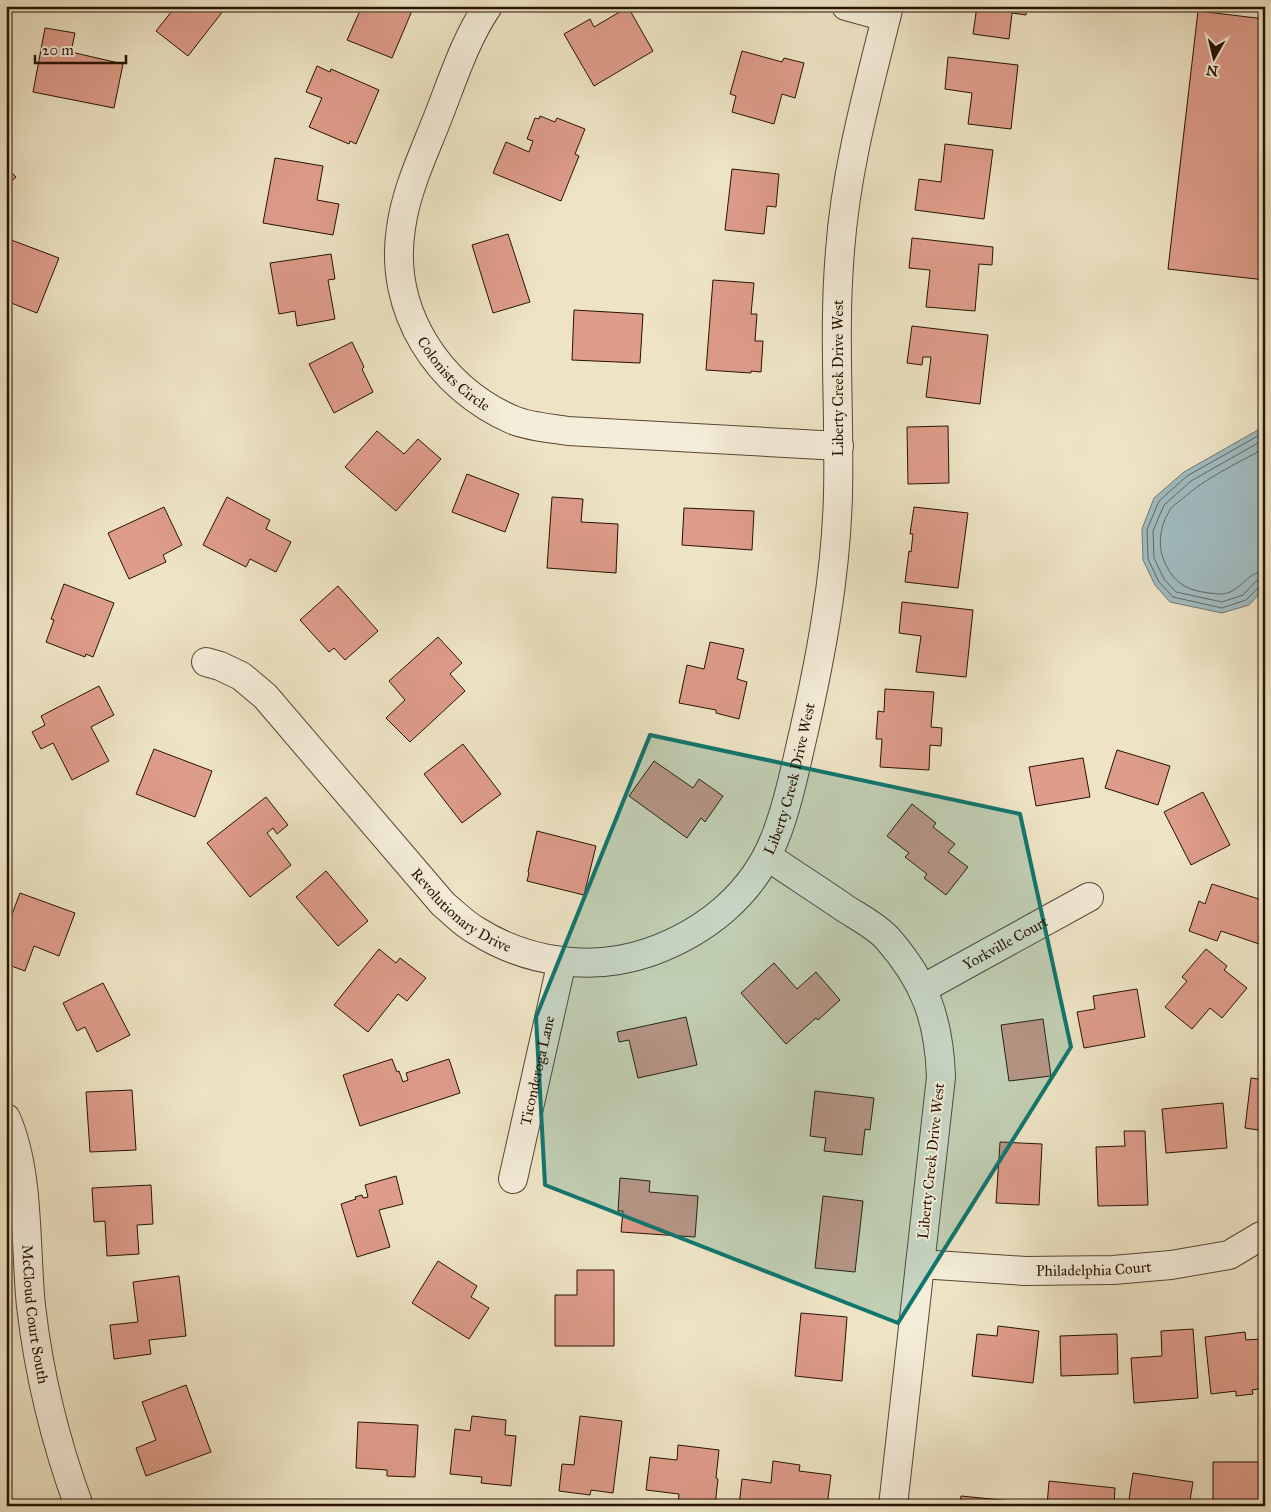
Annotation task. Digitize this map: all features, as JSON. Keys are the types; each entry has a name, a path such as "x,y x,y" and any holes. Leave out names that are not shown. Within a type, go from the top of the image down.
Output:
{"street":[{"name":"Colonists Circle","path":"488,6 474,29 464,51 411,187 400,229 399,256 405,299 414,325 427,350 454,382 465,391 488,408 526,425 568,431 839,446"},
{"path":"846,6 887,12"},
{"name":"Liberty Creek Drive West","path":"887,12 856,138 842,226 838,285 838,499 835,542 823,641 812,697 784,810 777,834 767,856 866,921 886,938 909,964 922,989 937,1033 941,1077 893,1506"},
{"name":"Revolutionary Drive","path":"206,662 241,676 265,696 442,904 465,924 518,952 562,961 591,963 634,958 674,943 712,921 742,891 767,856"},
{"name":"Yorkville Court","path":"922,989 1089,897"},
{"name":"Ticonderoga Lane","path":"513,1179 562,961"},
{"name":"McCloud Court South","path":"6,1118 15,1141 23,1186 30,1297 42,1377 62,1458 79,1506"},
{"name":"Philadelphia Court","path":"920,1264 1025,1271 1113,1270 1171,1265 1229,1255 1261,1236"}],"highlighted area":[{"path":"650,735 1020,814 1071,1047 898,1323 545,1185 536,1017"}],"water":[{"path":"1265,426 1265,588 1249,605 1222,613 1170,602 1155,585 1143,560 1142,529 1154,498 1184,472"}],"building":[{"path":"176,6 227,6 188,56 156,31"},
{"path":"362,6 414,6 392,58 347,40"},
{"path":"977,6 1027,6 1026,15 1012,13 1009,39 973,34"},
{"path":"628,7 653,51 594,86 564,34 590,19 594,27"},
{"path":"1198,11 1265,19 1265,280 1168,269"},
{"path":"45,28 75,33 71,52 123,64 114,108 33,92"},
{"path":"742,51 782,62 784,58 804,63 795,98 782,94 774,124 732,112 736,96 730,94"},
{"path":"948,57 1018,65 1011,129 968,124 972,93 945,89"},
{"path":"317,66 330,72 331,69 379,90 356,144 350,141 349,144 309,127 322,98 306,92"},
{"path":"540,116 555,122 557,118 585,129 575,154 579,156 561,201 493,173 506,142 529,152 533,141 527,139 535,118 539,119"},
{"path":"945,144 993,150 984,219 915,210 919,179 941,182"},
{"path":"275,158 323,166 317,200 339,204 333,235 263,223"},
{"path":"6,167 16,177 6,187"},
{"path":"732,169 779,174 776,207 767,206 764,234 725,230"},
{"path":"508,234 530,302 493,313 472,245"},
{"path":"6,238 59,258 37,313 6,301"},
{"path":"912,238 993,247 992,265 979,264 975,311 926,307 930,270 909,268"},
{"path":"331,254 335,279 328,280 335,319 297,326 295,311 279,314 270,263"},
{"path":"713,280 754,283 751,314 757,314 755,341 763,341 761,372 706,370"},
{"path":"574,310 643,314 640,363 572,360"},
{"path":"912,326 988,335 980,404 926,397 931,357 923,357 922,365 907,363"},
{"path":"352,342 373,392 334,413 309,364"},
{"path":"948,426 949,483 908,484 907,427"},
{"path":"377,431 404,454 418,439 441,459 396,511 345,467"},
{"path":"467,474 519,494 505,532 452,512"},
{"path":"227,497 270,520 266,529 291,542 276,572 250,559 246,567 203,545"},
{"path":"552,497 583,499 581,522 618,524 616,573 547,568"},
{"path":"164,507 182,545 163,555 166,562 129,579 108,533"},
{"path":"914,507 968,513 958,588 905,582 909,551 911,552 913,534 910,534"},
{"path":"684,508 754,511 752,550 682,545"},
{"path":"64,584 114,603 93,657 86,654 85,657 46,642 54,620 51,619"},
{"path":"338,586 378,631 345,660 334,648 329,652 300,620"},
{"path":"902,602 973,610 966,677 916,672 921,636 899,633"},
{"path":"438,637 462,663 450,674 465,691 410,742 386,718 405,700 389,681"},
{"path":"710,642 744,649 737,679 747,682 739,719 716,713 716,710 679,703 687,665 704,669"},
{"path":"99,686 114,715 91,727 109,761 72,780 53,743 41,749 32,732 45,725 41,716"},
{"path":"885,689 934,692 931,727 942,728 941,746 930,745 929,770 880,767 882,739 876,739 878,711 884,712"},
{"path":"463,744 501,794 462,823 424,774"},
{"path":"154,749 212,771 195,817 136,794"},
{"path":"1117,750 1170,766 1158,805 1105,788"},
{"path":"1083,758 1090,797 1036,806 1029,767"},
{"path":"654,761 693,788 699,779 723,796 705,822 701,818 687,838 629,796"},
{"path":"1203,792 1230,845 1191,865 1164,812"},
{"path":"266,797 288,825 277,834 273,828 267,833 291,865 250,897 207,843"},
{"path":"912,804 936,823 933,827 955,844 948,852 968,867 946,895 924,878 927,874 905,857 909,853 887,836"},
{"path":"537,831 596,846 584,895 527,881"},
{"path":"326,871 368,921 338,946 296,897"},
{"path":"1212,884 1265,901 1265,946 1221,931 1217,941 1189,931 1199,901 1205,904"},
{"path":"20,893 75,913 59,956 34,946 25,971 6,964 6,930"},
{"path":"379,949 396,963 400,958 426,978 407,1001 398,994 368,1032 334,1005"},
{"path":"1206,949 1227,966 1224,970 1247,988 1222,1018 1210,1008 1192,1029 1165,1007 1187,981 1182,977"},
{"path":"774,963 797,989 816,972 840,1000 818,1020 816,1018 786,1044 741,993"},
{"path":"103,983 130,1035 97,1052 85,1027 77,1031 63,1003"},
{"path":"1137,989 1145,1037 1084,1048 1077,1012 1095,1009 1093,996"},
{"path":"686,1017 697,1065 638,1078 629,1040 619,1042 617,1032"},
{"path":"1043,1019 1051,1076 1009,1081 1001,1025"},
{"path":"392,1059 403,1082 408,1080 406,1073 449,1059 460,1093 360,1126 343,1075"},
{"path":"1251,1078 1265,1080 1265,1131 1245,1128"},
{"path":"132,1090 136,1150 90,1152 86,1092"},
{"path":"815,1091 874,1098 870,1130 865,1129 862,1155 824,1151 826,1138 810,1136"},
{"path":"1223,1103 1227,1148 1166,1153 1162,1109"},
{"path":"1124,1131 1145,1131 1148,1205 1098,1206 1096,1147 1125,1146"},
{"path":"1000,1142 1042,1144 1039,1205 996,1203"},
{"path":"396,1176 403,1204 379,1210 390,1247 357,1257 341,1204 362,1195 363,1198 368,1197 365,1185"},
{"path":"620,1178 650,1181 649,1192 698,1196 695,1237 621,1232 623,1211 618,1211"},
{"path":"151,1185 153,1224 137,1225 139,1254 107,1256 105,1221 94,1222 92,1188"},
{"path":"823,1196 863,1201 855,1272 815,1268"},
{"path":"438,1261 477,1286 471,1297 489,1308 469,1339 412,1303"},
{"path":"577,1270 614,1270 614,1346 555,1346 555,1295 577,1295"},
{"path":"179,1276 186,1336 149,1340 151,1354 114,1359 110,1325 138,1322 133,1282"},
{"path":"801,1313 847,1317 842,1381 795,1376"},
{"path":"998,1326 1039,1331 1033,1383 972,1376 977,1334 997,1336"},
{"path":"1193,1329 1198,1398 1134,1403 1131,1358 1162,1356 1161,1331"},
{"path":"1245,1332 1246,1340 1260,1339 1265,1388 1252,1390 1253,1394 1236,1396 1236,1391 1211,1394 1205,1337"},
{"path":"1117,1334 1118,1374 1061,1376 1060,1336"},
{"path":"186,1385 211,1452 146,1476 136,1448 156,1440 142,1402"},
{"path":"472,1416 506,1420 505,1435 516,1436 511,1486 481,1483 482,1477 450,1474 455,1429 470,1431"},
{"path":"580,1416 622,1421 613,1493 591,1490 590,1495 559,1491 562,1464 574,1465"},
{"path":"358,1422 418,1425 415,1477 387,1476 387,1470 356,1468"},
{"path":"678,1445 719,1450 715,1506 678,1505 679,1494 646,1490 650,1457 677,1460"},
{"path":"773,1461 800,1465 799,1471 831,1475 827,1506 739,1506 742,1479 771,1483"},
{"path":"1213,1462 1260,1462 1260,1473 1265,1473 1265,1506 1213,1506"},
{"path":"1133,1473 1193,1482 1189,1506 1128,1506"},
{"path":"1049,1481 1115,1488 1114,1506 1047,1506"},
{"path":"961,1496 1022,1502 1022,1506 960,1506"}]}
